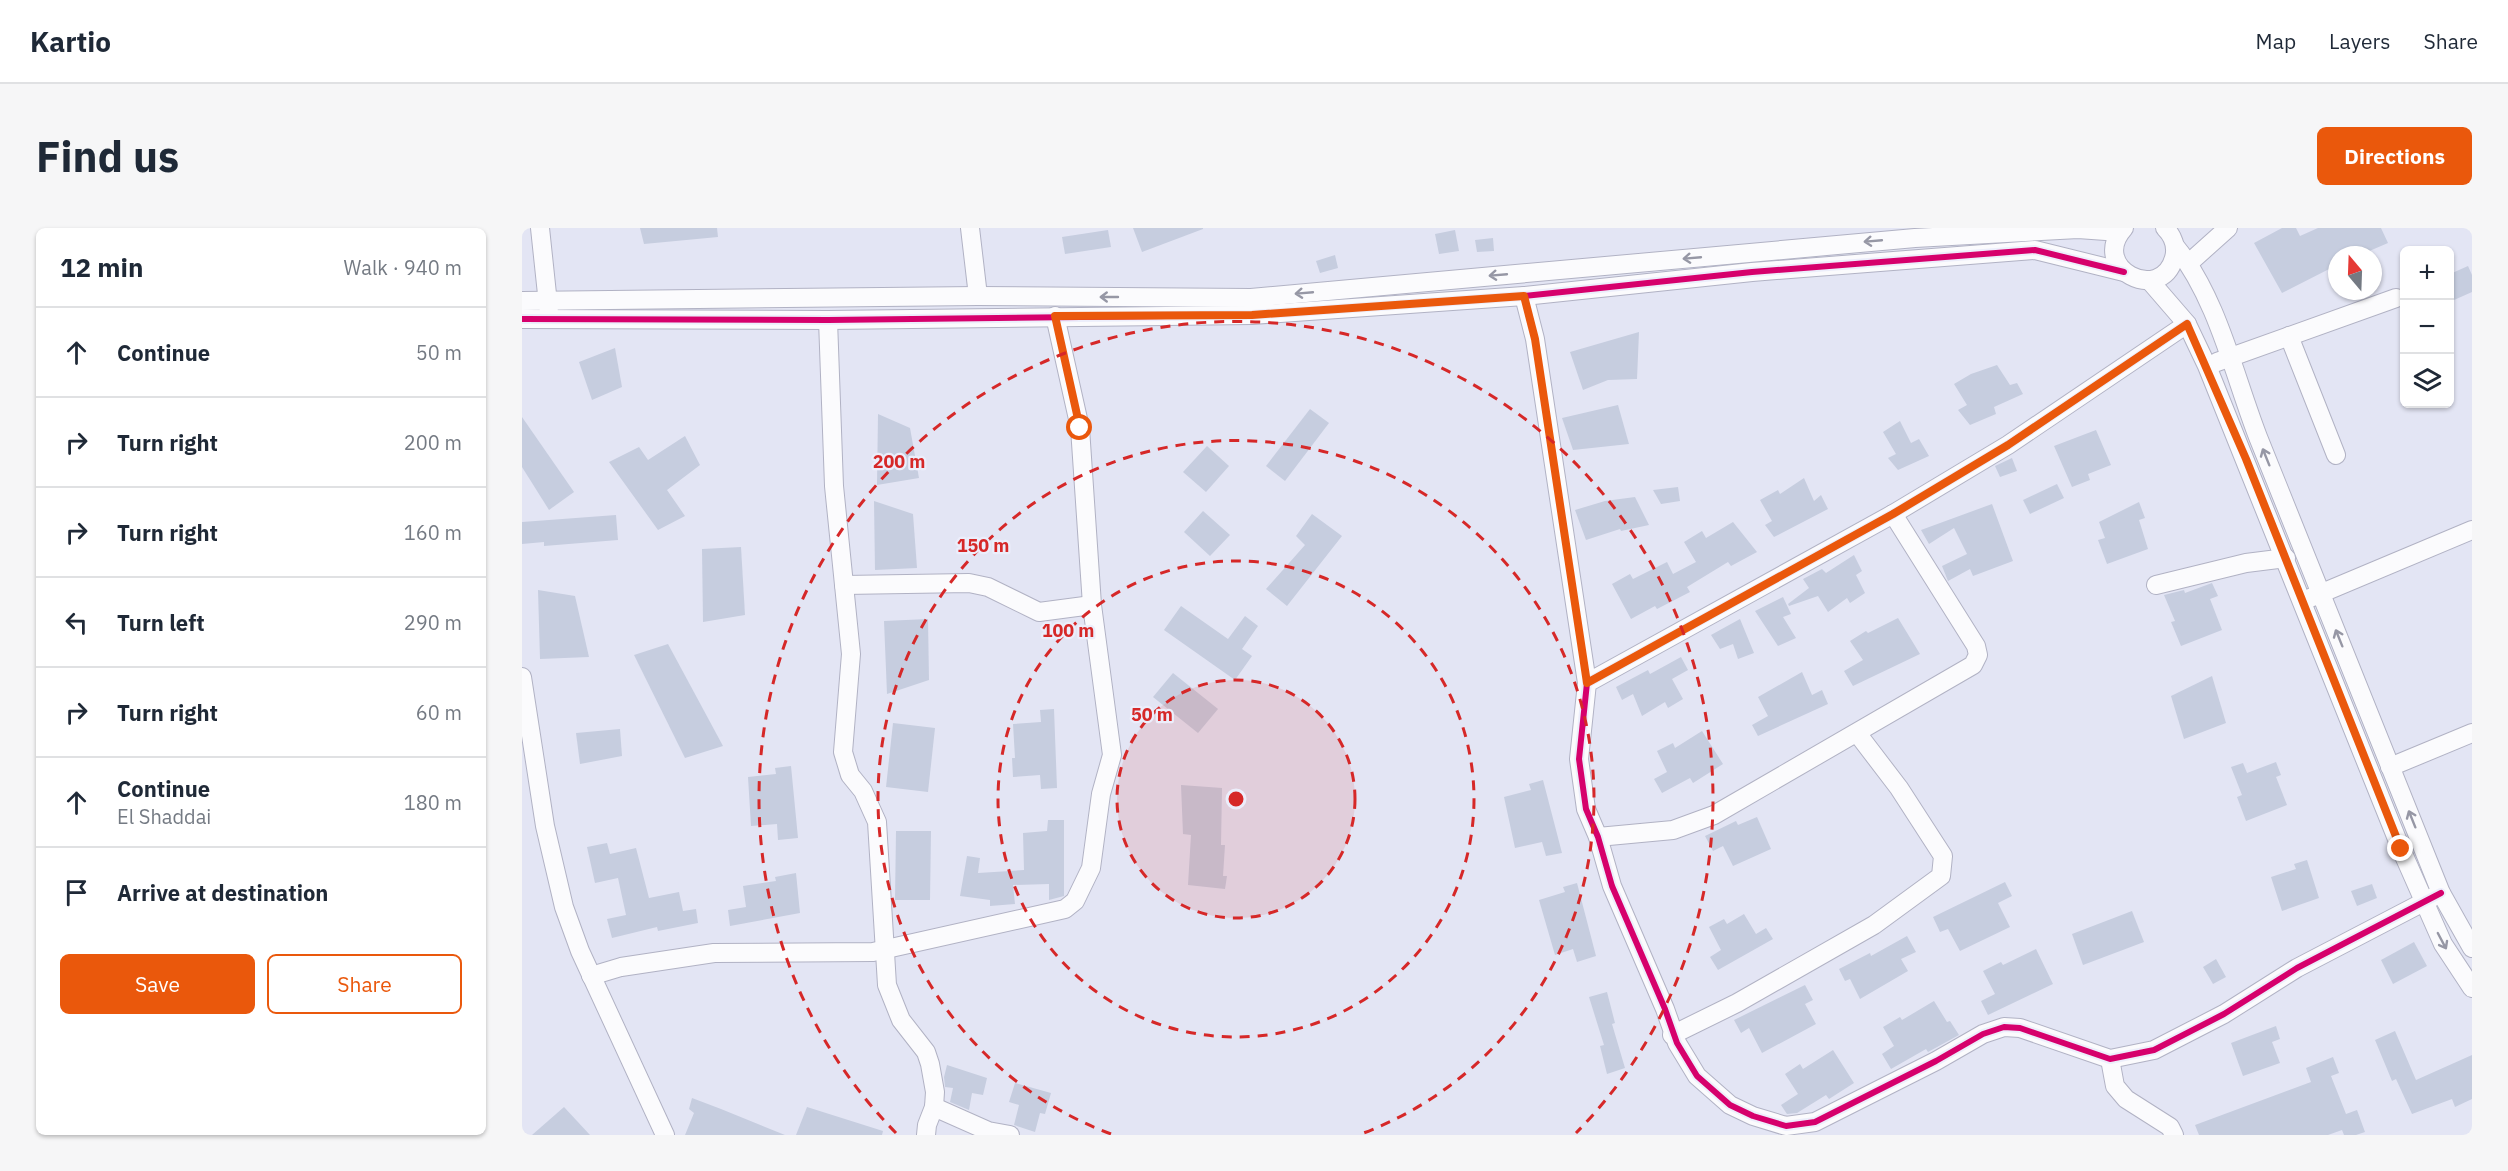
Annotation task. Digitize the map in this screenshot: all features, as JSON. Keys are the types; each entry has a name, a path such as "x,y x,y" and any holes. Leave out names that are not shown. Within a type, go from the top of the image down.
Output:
{"street":[{"path":"540,228 549,319"},
{"path":"970,228 978,296"},
{"path":"2165,228 2175,246 2189,263 2442,893 2472,948"},
{"path":"2189,263 2228,228"},
{"path":"522,301 978,296 1252,306 1915,237 2078,229 2122,230 2114,249 2115,257 2124,272 2131,278 2150,280 2166,271 2175,255 2175,246"},
{"path":"522,319 828,320 1055,316 1524,296 1752,272 2035,250 2124,272"},
{"path":"1750,253 1752,272"},
{"path":"2150,280 2187,324 2207,366 2424,902 2443,944 2472,988"},
{"path":"1524,296 1536,350 1587,683 1579,759 1586,809 1598,837 1607,872 1665,1009 1672,1035 1697,1076 1730,1105 1753,1116 1786,1126 1815,1122 1936,1061 1983,1034 2004,1027 2020,1028 2110,1059 2154,1050 2224,1014 2306,963 2442,893"},
{"path":"2207,366 2396,298"},
{"path":"591,976 621,967 714,953 873,952 1065,909 1075,901 1091,868 1101,794 1112,755 1092,605 1080,428 1055,316"},
{"path":"828,320 834,486 851,654 843,752 850,775 863,791 878,822 887,985 901,1020 926,1052 930,1064 935,1092 934,1107 926,1135"},
{"path":"1587,683 1893,514 2008,445 2187,324"},
{"path":"2289,336 2336,454"},
{"path":"1598,837 1673,830 1714,815 1974,665 1978,655 1976,646 1893,514"},
{"path":"2302,601 2472,530"},
{"path":"2156,585 2246,563 2286,558"},
{"path":"844,585 969,583 988,587 1039,612 1092,605"},
{"path":"522,678 550,849 564,907 591,976 665,1135"},
{"path":"1672,1035 1737,1003 1874,925 1941,876 1943,856 1899,788 1857,733"},
{"path":"2390,767 2472,733"},
{"path":"2110,1059 2115,1086 2126,1099 2170,1127 2174,1135"},
{"path":"934,1107 988,1133 1010,1135"}],"building":[{"path":"640,228 717,228 718,237 644,244"},
{"path":"1133,228 1203,228 1203,229 1142,252"},
{"path":"2282,228 2296,228 2300,236 2318,228 2381,228 2388,243 2381,246 2328,246 2328,270 2282,293 2254,243"},
{"path":"1108,230 1111,247 1065,254 1062,237"},
{"path":"1455,230 1459,251 1439,254 1435,234"},
{"path":"1493,238 1494,251 1477,252 1475,240"},
{"path":"1335,255 1338,268 1320,273 1316,261"},
{"path":"2468,266 2472,275 2472,292 2454,300 2454,272"},
{"path":"1639,332 1637,379 1608,380 1583,390 1570,352"},
{"path":"615,348 622,387 592,400 579,362"},
{"path":"1997,365 2010,385 2017,383 2023,394 1994,407 1996,414 1970,425 1958,410 1967,405 1954,384 1971,374"},
{"path":"1618,405 1629,444 1573,450 1562,418"},
{"path":"1310,409 1329,423 1285,481 1266,466"},
{"path":"878,414 910,428 919,478 877,485"},
{"path":"522,417 574,492 549,510 522,467"},
{"path":"1900,421 1911,443 1919,439 1929,456 1898,470 1888,458 1896,454 1883,432"},
{"path":"2096,430 2111,465 2088,474 2090,480 2072,487 2054,446"},
{"path":"685,436 700,465 667,490 685,516 658,530 609,462 639,447 648,460"},
{"path":"1207,446 1229,466 1206,492 1183,472"},
{"path":"2012,458 2017,471 2000,477 1995,466"},
{"path":"1804,478 1814,501 1821,495 1828,509 1774,537 1765,525 1772,521 1760,500 1778,490 1780,494"},
{"path":"2057,484 2064,498 2030,514 2023,500"},
{"path":"1678,487 1680,501 1661,504 1653,490"},
{"path":"1635,497 1649,525 1621,531 1620,529 1586,540 1575,510 1605,501"},
{"path":"874,501 913,514 917,568 875,570"},
{"path":"2139,502 2145,518 2139,520 2148,549 2107,564 2098,540 2105,538 2099,522"},
{"path":"1992,504 2013,561 1973,576 1970,569 1948,581 1942,566 1967,554 1954,528 1929,544 1921,530"},
{"path":"1203,511 1230,535 1210,556 1184,532"},
{"path":"1312,514 1342,536 1287,606 1266,589 1305,545 1296,536"},
{"path":"616,515 618,540 544,546 544,542 522,544 522,522"},
{"path":"1733,522 1757,552 1731,566 1728,562 1687,587 1690,592 1657,609 1655,606 1631,619 1612,584 1630,574 1633,579 1667,562 1673,574 1696,562 1684,542 1702,531 1706,538"},
{"path":"741,547 745,615 703,622 702,549"},
{"path":"1854,555 1862,571 1856,575 1865,593 1850,603 1847,598 1828,612 1818,596 1789,606 1788,604 1809,588 1803,579 1822,569 1826,573"},
{"path":"2212,583 2218,596 2210,599 2222,630 2181,646 2171,622 2175,621 2164,595 2184,590 2185,593"},
{"path":"538,590 575,596 589,657 540,659"},
{"path":"1783,597 1791,614 1783,617 1796,638 1778,646 1755,611"},
{"path":"1181,606 1228,639 1245,616 1258,626 1242,649 1252,656 1235,680 1164,630"},
{"path":"1898,618 1920,654 1853,686 1844,671 1863,660 1850,641 1866,631 1868,633"},
{"path":"928,619 929,680 887,694 884,621"},
{"path":"1740,619 1754,653 1738,659 1733,644 1720,649 1711,635"},
{"path":"668,644 723,746 685,758 634,655"},
{"path":"1681,657 1688,670 1672,679 1683,699 1668,708 1665,702 1642,716 1633,694 1622,700 1616,687 1648,670 1650,674"},
{"path":"1802,672 1812,695 1822,690 1828,704 1758,736 1752,725 1768,716 1758,697"},
{"path":"1173,673 1218,709 1198,733 1153,697"},
{"path":"2212,676 2226,723 2184,739 2171,696"},
{"path":"1054,709 1057,788 1041,789 1040,775 1013,777 1012,758 1015,758 1013,724 1041,722 1040,710"},
{"path":"893,723 935,728 928,792 886,787"},
{"path":"620,729 622,756 580,764 576,733"},
{"path":"1702,731 1723,764 1693,783 1690,778 1662,793 1654,779 1667,772 1657,751 1673,743 1675,748"},
{"path":"2276,762 2281,775 2276,777 2287,805 2246,821 2237,797 2242,795 2231,767 2243,763 2247,773"},
{"path":"791,766 798,838 778,840 777,824 751,826 748,777 776,774 775,768"},
{"path":"1543,780 1562,853 1546,856 1542,842 1515,848 1504,797 1531,790 1529,784"},
{"path":"1181,785 1222,788 1221,845 1225,845 1223,876 1227,876 1225,889 1188,885 1191,835 1183,834"},
{"path":"1757,817 1771,849 1733,866 1723,846 1713,851 1705,836 1736,821 1738,825"},
{"path":"1048,820 1064,820 1064,896 1049,900 1049,884 1013,885 1015,904 990,906 990,900 960,896 967,856 980,858 978,873 1024,870 1023,833 1047,831"},
{"path":"896,831 931,831 930,900 895,900"},
{"path":"607,843 610,854 636,848 649,898 679,892 683,911 696,909 698,923 658,931 657,927 612,938 607,919 626,915 618,878 595,883 587,847"},
{"path":"2307,860 2319,898 2282,911 2271,877 2296,869 2294,864"},
{"path":"796,873 800,913 730,926 728,910 746,907 743,886 776,881 775,877"},
{"path":"2005,882 2012,896 1998,903 2010,927 1960,951 1948,929 1940,932 1933,917"},
{"path":"1577,883 1596,956 1577,962 1573,949 1555,955 1539,900 1565,892 1563,887"},
{"path":"2372,884 2377,898 2357,906 2351,891"},
{"path":"2132,911 2144,942 2083,965 2072,934"},
{"path":"1744,914 1756,934 1766,928 1773,939 1718,970 1710,957 1721,950 1709,927 1724,919 1727,924"},
{"path":"1907,936 1916,952 1901,959 1908,971 1860,999 1850,979 1845,981 1839,969 1870,953 1871,956"},
{"path":"2414,942 2427,966 2393,984 2381,960"},
{"path":"2036,949 2053,984 1988,1015 1981,1001 1995,994 1983,971 2001,962 2003,965"},
{"path":"2216,959 2226,977 2213,984 2203,967"},
{"path":"1805,985 1813,1000 1805,1004 1816,1024 1762,1053 1749,1028 1741,1033 1734,1020"},
{"path":"1607,992 1615,1023 1612,1024 1625,1068 1607,1074 1600,1046 1604,1045 1589,997"},
{"path":"1934,1001 1947,1022 1950,1021 1959,1035 1928,1052 1926,1049 1891,1069 1882,1054 1894,1046 1883,1027 1900,1017 1902,1020"},
{"path":"2276,1026 2280,1039 2272,1042 2280,1063 2243,1076 2231,1043"},
{"path":"2395,1031 2416,1080 2472,1055 2472,1099 2455,1107 2452,1099 2412,1114 2396,1079 2392,1081 2375,1040"},
{"path":"1833,1050 1854,1083 1829,1099 1826,1095 1797,1113 1787,1114 1781,1105 1798,1094 1785,1074 1800,1064 1803,1069"},
{"path":"2333,1057 2339,1073 2331,1076 2346,1114 2357,1110 2365,1132 2356,1135 2344,1135 2342,1130 2328,1135 2199,1135 2195,1125 2311,1082 2306,1068"},
{"path":"947,1065 987,1078 983,1095 972,1093 969,1110 950,1102 953,1088 945,1087 944,1077"},
{"path":"1015,1083 1051,1093 1045,1114 1040,1113 1035,1132 1014,1125 1019,1105 1009,1102"},
{"path":"692,1098 785,1135 685,1135 694,1113 689,1109"},
{"path":"564,1107 590,1135 532,1135"},
{"path":"807,1107 883,1131 882,1135 796,1135"}],"cycle path":[{"path":"522,319 828,320 1252,315 1524,296 1752,272 2035,250 2124,272"},
{"path":"2187,324 2008,445 1893,514 1587,683 1579,759 1586,809 1598,837 1612,886 1665,1009 1677,1043 1697,1076 1730,1105 1753,1116 1786,1126 1815,1122 1936,1061 1983,1034 2004,1027 2020,1028 2110,1059 2154,1050 2224,1014 2297,968 2441,893"}],"route":[{"path":"1080,428 1055,316 1252,315 1524,296 1535,339 1587,683 1893,514 2008,445 2187,324 2246,459 2401,849"}]}
